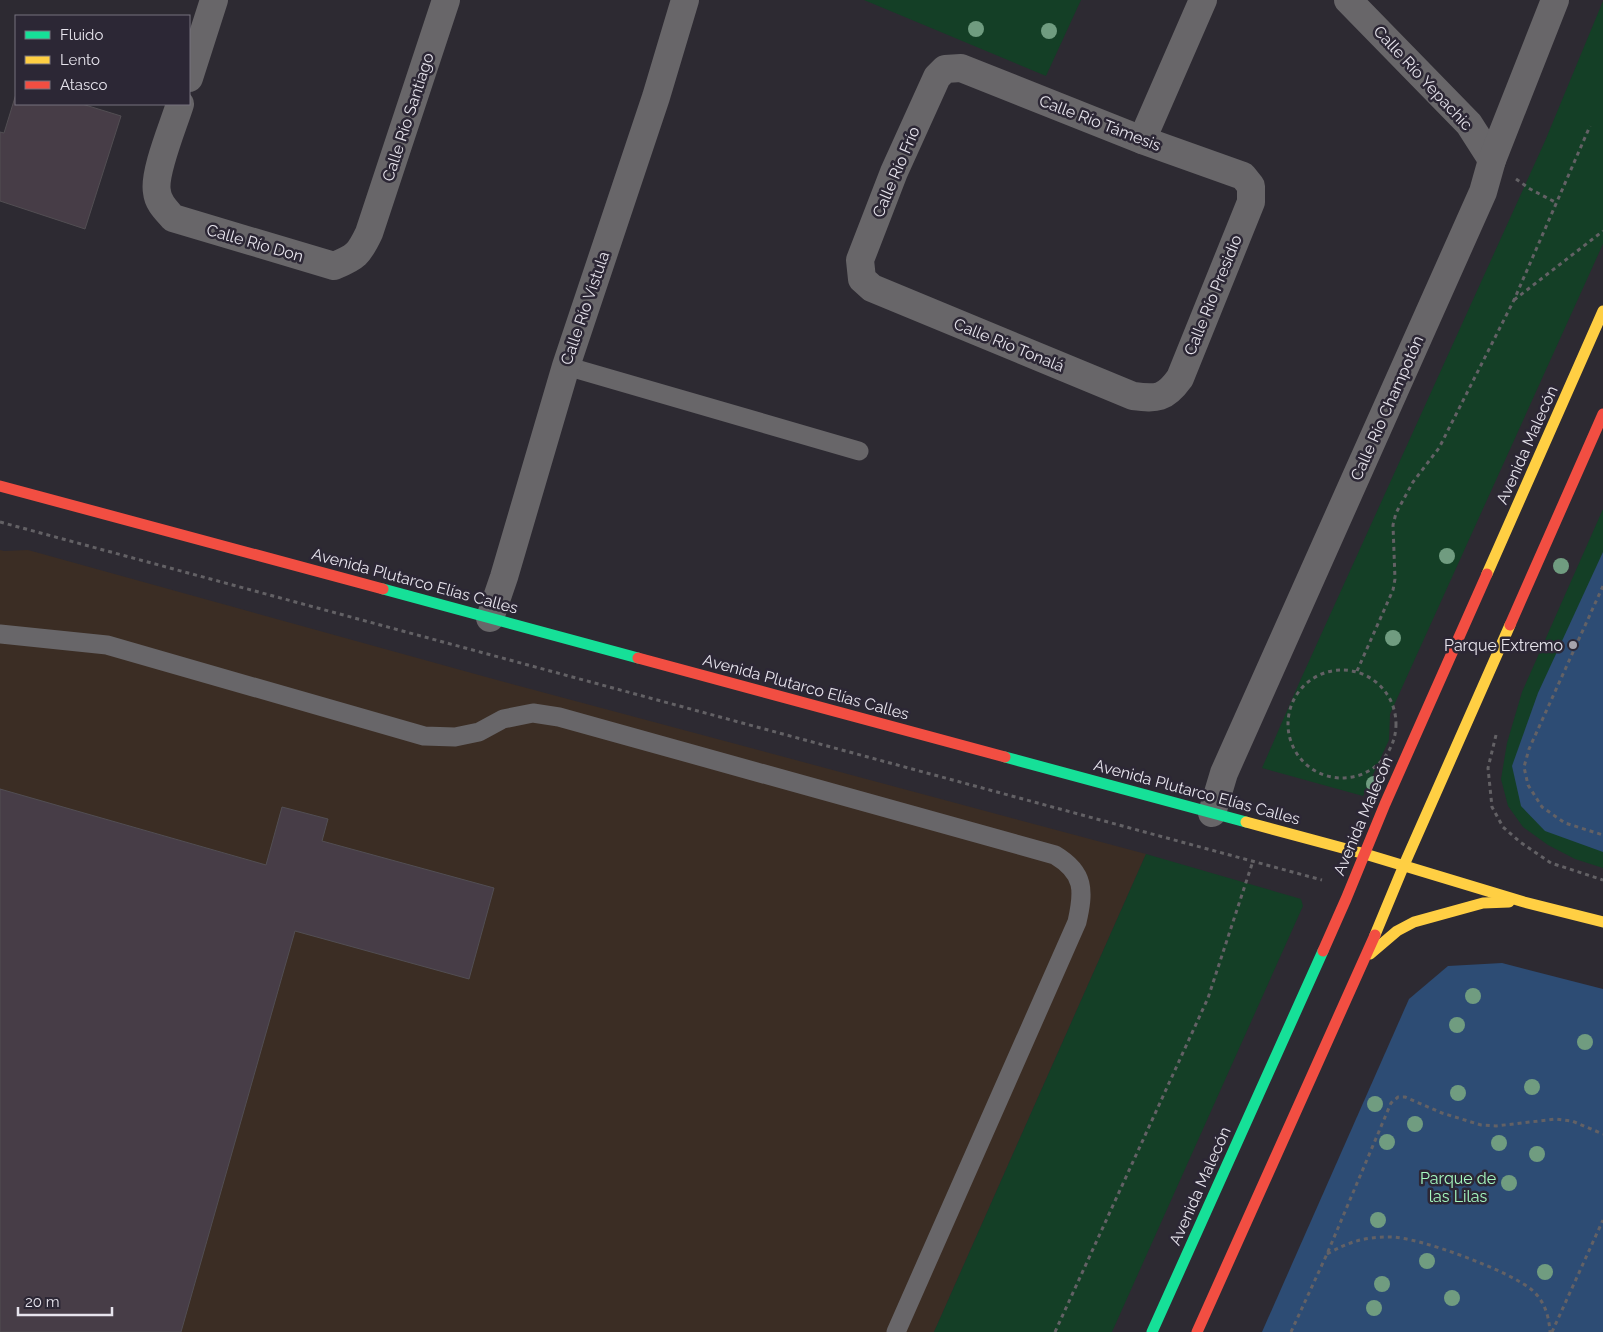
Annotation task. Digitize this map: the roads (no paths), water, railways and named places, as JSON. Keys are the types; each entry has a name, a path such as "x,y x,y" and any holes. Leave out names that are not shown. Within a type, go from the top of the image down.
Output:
{"main road":[{"name":"Avenida Malecón","path":"1152,1332 1346,899 1389,795 1603,311"},
{"path":"1197,1332 1386,911 1404,865 1603,414"},
{"name":"Avenida Plutarco Elías Calles","path":"0,486 1365,854 1524,902 1603,922"},
{"path":"1363,960 1397,931 1414,922 1483,903 1524,902"}],"street":[{"path":"190,75 214,0"},
{"name":"Calle Río Santiago","path":"369,233 446,0"},
{"name":"Calle Río Vistula","path":"490,618 504,577 566,366 656,97 685,0"},
{"path":"1142,140 1204,0"},
{"name":"Calle Río Yepachic","path":"1348,0 1469,124 1492,160"},
{"name":"Calle Río Champotón","path":"1212,813 1224,773 1483,192 1492,160 1556,0"},
{"name":"Calle Río Támesis","path":"945,69 961,68 1142,140 1243,176 1251,186"},
{"name":"Calle Río Frío","path":"862,279 860,260 894,172 937,78 945,69"},
{"name":"Calle Río Don","path":"180,105 157,176 157,192 162,205 173,218 334,266 349,260 360,251 369,233"},
{"name":"Calle Río Presidio","path":"1161,397 1172,389 1180,378 1251,202 1251,186"},
{"name":"Calle Río Tonalá","path":"862,279 872,288 1133,396 1161,397"}],"lane":[{"path":"566,366 859,451"},
{"path":"0,634 107,645 424,736 455,737 479,732 503,719 533,713 559,717 1055,855 1067,862 1076,872 1080,883 1082,902 1077,922 896,1332"}],"water":[{"name":"Parque Extremo","path":"1603,552 1603,852 1545,831 1521,806 1512,766 1538,693"},
{"name":"Parque de las Lilas","path":"1502,963 1603,989 1603,1332 1262,1332 1409,999 1448,966"}],"place":[{"name":"Parque Extremo","path":"1573,645"}]}
